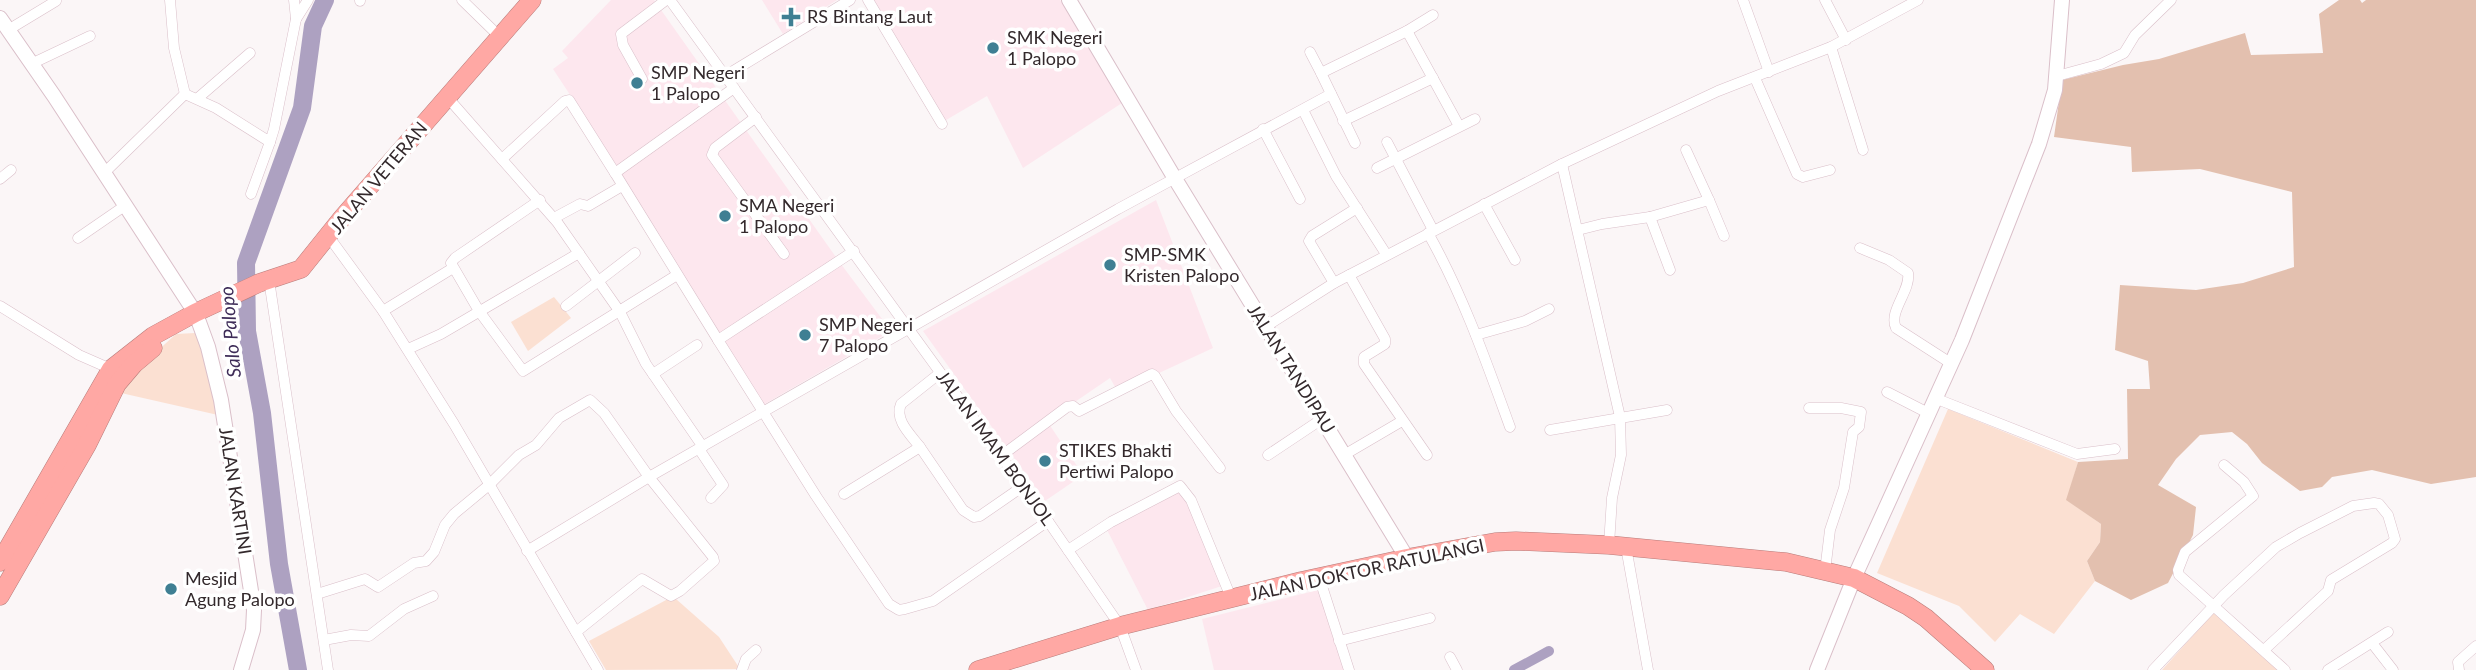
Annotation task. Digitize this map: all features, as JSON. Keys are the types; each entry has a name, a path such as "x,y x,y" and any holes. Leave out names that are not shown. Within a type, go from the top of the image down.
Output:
{"highway":[{"name":"JALAN VETERAN","path":"174,325 264,282 301,269 342,218 448,98 526,2"},
{"path":"79,441 111,369 136,348 174,325"},
{"path":"0,596 10,554 79,441 117,384 174,325"},
{"name":"JALAN DOKTOR RATULANGI","path":"978,670 1023,664 1120,626 1319,578 1406,558 1495,542 1516,541 1618,546 1786,562 1854,578 1926,618 1985,670"}],"street":[{"path":"170,0 174,48 185,94"},
{"path":"251,194 274,129 296,19 294,0"},
{"path":"296,19 308,0"},
{"path":"462,0 499,36"},
{"path":"642,79 623,46 621,34 668,0"},
{"name":"JALAN IMAM BONJOL","path":"668,0 854,251 1048,521 1120,626 1136,670"},
{"path":"725,76 850,0"},
{"path":"868,0 942,124"},
{"name":"JALAN TANDIPAU","path":"1069,0 1406,558"},
{"path":"1744,0 1769,72"},
{"path":"1825,0 1846,40"},
{"path":"1265,327 1386,254 1562,164 1718,91 1831,47 1918,0"},
{"path":"1817,670 1854,578 1937,399 2039,144 2057,76 2062,0"},
{"path":"2057,76 2101,64 2121,55 2127,51 2135,35 2171,0"},
{"path":"4,24 56,1"},
{"path":"1321,73 1407,31 1433,15"},
{"name":"JALAN KARTINI","path":"4,24 195,313 208,347 221,400 254,610 253,630 241,670"},
{"path":"1407,31 1459,126"},
{"path":"31,64 90,36"},
{"path":"1831,47 1863,150"},
{"path":"198,98 250,52"},
{"path":"1310,52 1355,143"},
{"path":"1343,121 1433,78"},
{"path":"1755,78 1797,174 1803,177 1830,170"},
{"path":"615,173 734,88"},
{"path":"185,94 198,98 270,142"},
{"path":"104,173 185,94"},
{"path":"527,551 764,410 1174,177 1331,94"},
{"path":"448,98 540,200 620,312 653,374 723,485 711,498"},
{"path":"502,159 532,129 569,100 816,496 894,608 905,609 933,601 1048,521"},
{"path":"1303,110 1336,176 1386,254"},
{"path":"756,117 715,148 712,155 785,254"},
{"path":"1377,167 1475,119"},
{"path":"1263,129 1300,199"},
{"path":"1387,142 1452,279 1510,427"},
{"path":"1686,150 1724,236"},
{"path":"1562,164 1620,418 1621,455 1612,499 1618,546 1648,670"},
{"path":"0,179 11,170"},
{"path":"554,218 580,204 588,206 622,186"},
{"path":"540,200 455,258 451,264 478,311 524,371 677,275"},
{"path":"1578,230 1650,217 1709,200"},
{"path":"1484,204 1515,260"},
{"path":"78,238 125,205"},
{"path":"1334,283 1309,241 1312,236 1357,208"},
{"path":"1650,217 1670,270"},
{"path":"329,237 408,349 598,670"},
{"path":"1860,248 1889,260 1908,274 1894,319 1896,328 1952,363"},
{"path":"718,340 854,251"},
{"path":"408,349 441,334 579,253"},
{"path":"566,306 635,253"},
{"path":"383,311 453,268"},
{"path":"1349,275 1386,341 1380,348 1364,357 1364,364 1427,454"},
{"path":"264,282 328,670"},
{"path":"0,306 79,355 111,369"},
{"path":"1476,335 1525,321 1549,309"},
{"path":"653,374 697,345"},
{"path":"940,373 901,404 898,416 964,510 974,517 980,516 1023,486"},
{"path":"1001,456 1071,405 1082,410 1152,374 1176,411 1220,468"},
{"path":"1887,392 1930,414"},
{"path":"1937,399 2077,454 2115,449"},
{"path":"317,594 365,579 378,587 414,563 424,562 434,552 449,519 519,455 536,445 559,418 590,400 604,413 714,561 680,592 671,596 642,579 576,632"},
{"path":"1809,408 1841,408 1861,412 1858,428 1853,431 1844,488 1830,530 1825,571"},
{"path":"1550,430 1667,410"},
{"path":"1268,455 1322,419"},
{"path":"1344,454 1402,421"},
{"path":"844,494 920,447"},
{"path":"2224,465 2244,482 2253,496 2185,552 2181,558 2179,575 2285,670"},
{"path":"1068,550 1121,516 1180,486 1189,496 1232,600"},
{"path":"2153,670 2213,606 2281,544 2353,506 2379,504 2388,515 2395,538 2392,543 2330,580 2328,591 2264,650"},
{"path":"1319,578 1349,670"},
{"path":"324,640 354,635 369,636 404,609 433,596"},
{"path":"1339,641 1430,618"},
{"path":"2328,670 2388,632"},
{"path":"2372,643 2393,670"},
{"path":"2459,670 2458,662 2476,646"},
{"path":"742,670 746,659 756,650"},
{"path":"1450,657 1457,670"}],"shaded area":[{"path":"611,0 654,0 891,331 761,406 616,172 619,169 553,69 568,58 562,51"},
{"name":"RS Bintang Laut","path":"762,0 837,0 783,34"},
{"name":"SMK Negeri 1 Palopo","path":"871,0 1060,0 1122,103 1023,168 987,96 941,123"},
{"path":"2339,0 2360,0 2362,3 2366,0 2476,0 2476,477 2431,484 2372,470 2332,477 2322,487 2300,491 2262,463 2247,444 2232,432 2200,435 2176,459 2158,485 2196,507 2193,535 2168,583 2131,600 2095,581 2087,561 2100,542 2101,524 2066,500 2078,462 2128,459 2127,389 2150,389 2148,361 2115,350 2120,285 2196,290 2243,283 2294,267 2292,192 2200,169 2132,172 2131,147 2054,137 2062,80 2159,59 2245,33 2251,55 2323,53 2319,14"},
{"name":"SMP-SMK Kristen Palopo","path":"1156,200 1213,348 1118,392 1110,378 1047,421 1083,475 1045,501 923,331"},
{"path":"554,297 571,318 528,351 511,322"},
{"path":"195,333 204,347 218,415 121,393 131,375 176,334"},
{"path":"1948,409 2078,462 2067,500 2101,524 2100,542 2087,561 2095,581 2054,634 2020,614 1995,642 1959,606 1877,573"},
{"path":"1183,486 1225,585 1148,610 1105,526"},
{"path":"1318,590 1344,670 1214,670 1202,619"},
{"path":"668,599 676,599 719,637 740,669 606,670 589,641"},
{"path":"2216,610 2283,670 2162,670"}],"waterway":[{"name":"Salo Palopo","path":"298,670 279,564 262,413 247,331 246,263 302,108 313,26 325,0"},
{"path":"1514,670 1549,651"}],"place":[{"name":"RS Bintang Laut","path":"791,17"},
{"name":"SMK Negeri 1 Palopo","path":"993,48"},
{"name":"SMP Negeri 1 Palopo","path":"637,83"},
{"name":"SMA Negeri 1 Palopo","path":"725,216"},
{"name":"SMP-SMK Kristen Palopo","path":"1110,265"},
{"name":"SMP Negeri 7 Palopo","path":"805,335"},
{"name":"STIKES Bhakti Pertiwi Palopo","path":"1045,461"},
{"name":"Mesjid Agung Palopo","path":"171,589"}]}
